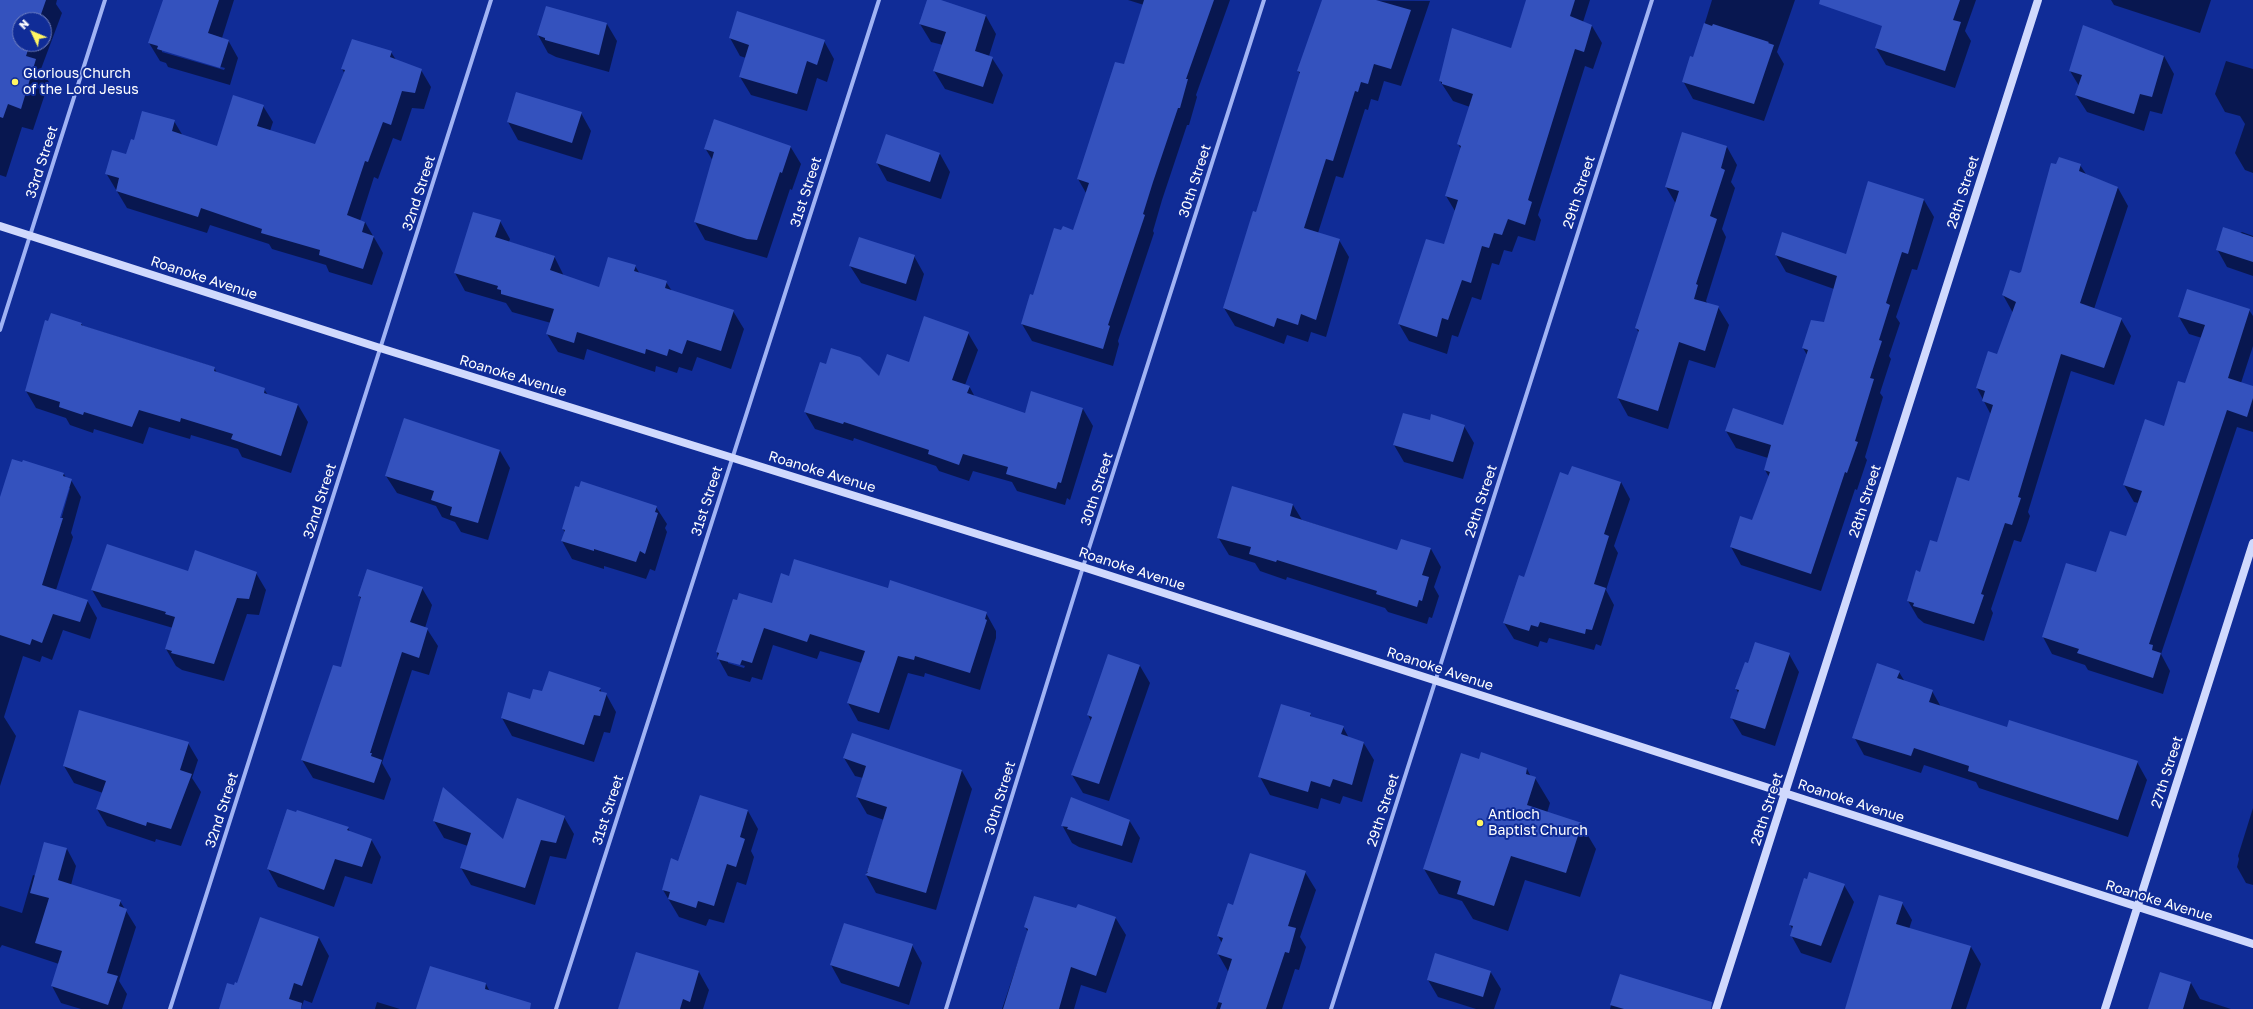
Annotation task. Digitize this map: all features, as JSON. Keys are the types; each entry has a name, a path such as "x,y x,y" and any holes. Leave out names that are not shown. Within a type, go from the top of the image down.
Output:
{"street":[{"name":"33rd Street","path":"0,330 105,0"},
{"name":"32nd Street","path":"170,1009 491,0"},
{"name":"31st Street","path":"556,1009 879,0"},
{"name":"30th Street","path":"946,1009 1083,567 1264,0"},
{"name":"29th Street","path":"1331,1009 1652,0"},
{"name":"28th Street","path":"1716,1009 2038,0"},
{"name":"Roanoke Avenue","path":"0,226 380,348 1083,567 1435,682 2253,944"},
{"name":"27th Street","path":"2105,1009 2253,543"}],"building":[{"name":"Glorious Church of the Lord Jesus","path":"0,0 46,0 42,12 12,12 12,52 27,52 26,56 36,59 21,109 8,104 3,118 0,117"},
{"path":"163,0 219,0 208,33 229,40 220,68 157,49 158,46 148,43"},
{"path":"927,0 941,0 986,15 975,51 993,57 983,87 933,71 946,32 919,24"},
{"path":"1144,0 1214,0 1186,79 1188,79 1180,108 1178,108 1153,182 1143,214 1145,215 1108,325 1110,326 1103,349 1021,324 1030,294 1033,295 1054,228 1061,230 1063,226 1073,230 1089,183 1077,179 1115,62 1124,64"},
{"path":"1322,0 1376,0 1411,10 1391,69 1374,64 1368,84 1361,82 1358,92 1355,91 1333,161 1326,159 1304,228 1340,239 1316,320 1301,314 1298,325 1277,318 1274,327 1223,308 1253,211 1256,212 1300,72 1297,71"},
{"path":"1526,0 1575,0 1570,16 1592,25 1584,52 1575,49 1528,200 1532,202 1525,225 1508,219 1502,235 1494,233 1489,248 1482,246 1471,283 1462,280 1448,320 1442,318 1437,337 1398,324 1426,239 1444,244 1458,200 1445,196 1461,146 1457,144 1473,94 1442,84 1442,82 1439,81 1452,28 1511,48"},
{"path":"1820,0 1960,0 1953,20 1961,22 1945,71 1875,48 1882,26 1819,4"},
{"path":"546,6 607,23 599,55 545,40 545,38 537,35"},
{"path":"737,11 825,40 817,65 807,61 797,94 739,77 749,45 729,38"},
{"path":"1704,23 1712,26 1713,24 1769,42 1768,43 1774,45 1754,104 1682,82 1690,56 1693,57"},
{"path":"2083,25 2164,56 2152,97 2140,94 2134,114 2075,95 2082,75 2069,71"},
{"path":"352,39 392,51 390,57 422,69 415,93 402,91 391,125 383,122 368,162 365,161 347,215 365,222 362,232 374,236 363,269 319,255 320,250 261,233 262,229 201,208 198,217 116,191 119,178 105,174 112,150 126,154 131,139 134,140 142,111 175,120 172,131 217,146 233,95 264,105 257,126 315,144 345,70 341,69"},
{"path":"516,92 582,112 572,143 507,122"},
{"path":"714,119 791,146 782,173 780,172 757,240 747,239 694,222 714,152 704,149"},
{"path":"1682,132 1727,146 1721,168 1725,170 1710,216 1717,219 1696,284 1698,285 1694,299 1719,306 1705,351 1679,342 1658,411 1617,398 1639,330 1635,328 1679,191 1665,187"},
{"path":"886,134 940,153 930,182 876,163"},
{"path":"2059,157 2081,164 2079,171 2118,187 2080,303 2122,318 2104,368 2061,354 2018,497 2021,498 2012,525 2005,523 1981,594 1984,595 1974,624 1913,606 1914,603 1907,601 1916,570 1920,572 1930,540 1937,542 1957,477 1969,481 1993,405 1982,401 1985,391 1976,388 1988,351 1997,354 2016,302 2002,295 2010,270 2019,273 2021,272 2051,163 2056,164"},
{"path":"1868,181 1924,199 1908,254 1902,252 1886,303 1890,305 1879,340 1882,341 1870,378 1874,379 1855,441 1858,442 1847,473 1845,472 1811,574 1730,547 1740,516 1752,520 1770,472 1764,470 1771,445 1725,431 1733,408 1783,425 1808,350 1802,348 1811,320 1824,322 1837,276 1775,255 1782,232 1846,254"},
{"path":"473,212 501,220 495,237 555,256 550,270 599,287 608,257 636,265 634,271 667,281 665,288 734,310 721,351 687,340 682,354 669,349 667,356 646,349 645,354 577,332 574,343 546,334 554,309 501,294 501,290 497,289 498,286 454,273"},
{"path":"2223,227 2253,237 2253,262 2216,250"},
{"path":"859,237 915,255 906,284 849,266"},
{"path":"2187,289 2250,309 2228,378 2253,386 2253,398 2247,417 2227,410 2149,644 2153,645 2152,650 2161,653 2153,678 2077,653 2079,649 2042,637 2066,563 2096,572 2110,531 2126,536 2142,491 2123,485 2145,419 2164,426 2178,381 2185,383 2205,325 2178,317"},
{"path":"51,313 82,323 81,325 215,367 214,371 265,388 264,393 298,404 281,456 231,439 233,434 181,418 180,422 139,410 132,427 84,412 83,415 59,407 60,402 25,391 45,320 48,321"},
{"path":"924,316 969,332 952,380 970,386 967,393 1025,413 1031,391 1083,408 1061,483 1058,482 1056,489 1006,474 1008,467 963,454 959,465 928,454 929,450 844,422 843,424 804,412 820,362 826,364 831,348 860,357 879,376 887,354 909,362"},
{"path":"1403,413 1430,420 1431,414 1465,425 1453,462 1393,445"},
{"path":"404,418 500,450 478,523 450,515 452,507 431,500 434,491 385,476"},
{"path":"12,459 22,462 23,460 64,473 63,476 72,479 60,518 63,518 42,585 88,600 80,622 53,614 42,643 32,639 30,645 0,635 0,497"},
{"path":"1572,466 1621,482 1604,534 1609,536 1594,584 1606,588 1592,630 1586,629 1585,634 1540,622 1538,627 1531,625 1529,631 1503,623 1519,575 1524,577 1560,472 1568,475"},
{"path":"581,481 657,506 655,512 658,513 645,554 640,551 636,562 561,541 565,530 562,529 575,486 579,487"},
{"path":"1232,486 1293,504 1290,516 1397,550 1401,539 1431,548 1422,575 1429,577 1422,601 1419,600 1417,607 1376,594 1377,591 1277,560 1276,562 1249,554 1251,547 1217,538"},
{"path":"107,544 188,571 195,550 257,572 249,599 237,598 214,664 171,653 172,651 165,649 175,617 165,614 166,612 91,590"},
{"path":"794,559 888,588 890,580 987,612 985,619 987,620 970,673 915,656 914,660 898,656 879,713 847,703 865,651 810,634 807,642 764,628 752,663 742,660 740,665 717,659 719,653 716,652 733,599 737,600 739,593 772,603 781,573 789,576"},
{"path":"367,569 423,587 410,622 428,628 419,658 402,652 370,753 372,753 371,756 382,760 374,783 301,760 333,665 341,667 361,597 358,596"},
{"path":"1755,642 1790,653 1765,729 1730,718 1739,690 1735,689 1745,662 1748,663"},
{"path":"1108,654 1140,665 1099,784 1071,775 1092,717 1087,715"},
{"path":"1877,663 1900,671 1897,678 1933,690 1929,702 2007,727 2009,720 2138,761 2118,820 1968,771 1969,766 1914,748 1911,756 1852,738"},
{"path":"549,671 601,688 599,691 607,693 600,716 594,715 584,745 501,718 508,692 530,699 533,689 542,691"},
{"path":"1281,704 1311,713 1310,716 1344,726 1341,734 1364,742 1352,785 1333,779 1330,787 1311,781 1308,792 1258,777"},
{"path":"79,710 189,742 180,770 192,774 171,829 147,822 146,826 96,809 106,781 63,766"},
{"path":"852,733 962,770 926,893 865,875 868,872 887,807 856,797 866,766 843,758"},
{"name":"Antioch Baptist Church","path":"1481,752 1527,768 1526,774 1536,777 1527,805 1582,823 1566,873 1511,856 1494,906 1457,894 1461,881 1423,869 1461,753 1479,759"},
{"path":"443,787 503,839 517,798 565,816 556,843 541,840 525,888 460,868 471,833 433,821"},
{"path":"700,795 748,810 740,837 745,839 736,867 727,864 714,906 698,901 696,908 668,899 670,892 662,890 671,858 678,861"},
{"path":"1071,797 1130,820 1122,846 1067,829 1068,827 1061,826"},
{"path":"287,809 296,812 297,810 349,827 347,830 372,839 362,867 335,859 324,890 267,869"},
{"path":"44,842 67,848 58,880 121,900 119,906 127,909 107,973 118,976 108,1005 51,986 62,951 35,943 49,898 30,893"},
{"path":"1250,853 1306,871 1288,926 1296,928 1289,953 1285,952 1266,1009 1220,1009 1222,1003 1218,1002 1232,959 1217,954 1223,938 1217,936 1228,903 1233,905"},
{"path":"1809,872 1845,884 1821,946 1790,936 1793,926 1789,925 1804,878 1807,879"},
{"path":"1879,895 1903,902 1896,924 1971,946 1951,1009 1845,1009"},
{"path":"1034,896 1076,908 1078,904 1116,917 1096,976 1071,967 1059,1009 1003,1009 1028,929 1024,927"},
{"path":"260,917 319,937 302,986 294,983 289,999 302,1003 301,1009 219,1009 227,983 234,985 235,982 237,983"},
{"path":"844,923 913,944 899,987 830,965"},
{"path":"636,952 699,971 690,1002 683,999 680,1009 618,1009"},
{"path":"1435,953 1491,971 1483,997 1427,980"},
{"path":"430,966 486,983 485,989 531,1003 530,1009 416,1009"},
{"path":"2160,972 2191,982 2183,1009 2148,1009"},
{"path":"1620,974 1712,1002 1711,1009 1624,1009 1610,1005"}],"place":[{"name":"Glorious Church of the Lord Jesus","path":"15,82"},
{"name":"Antioch Baptist Church","path":"1480,823"}]}
